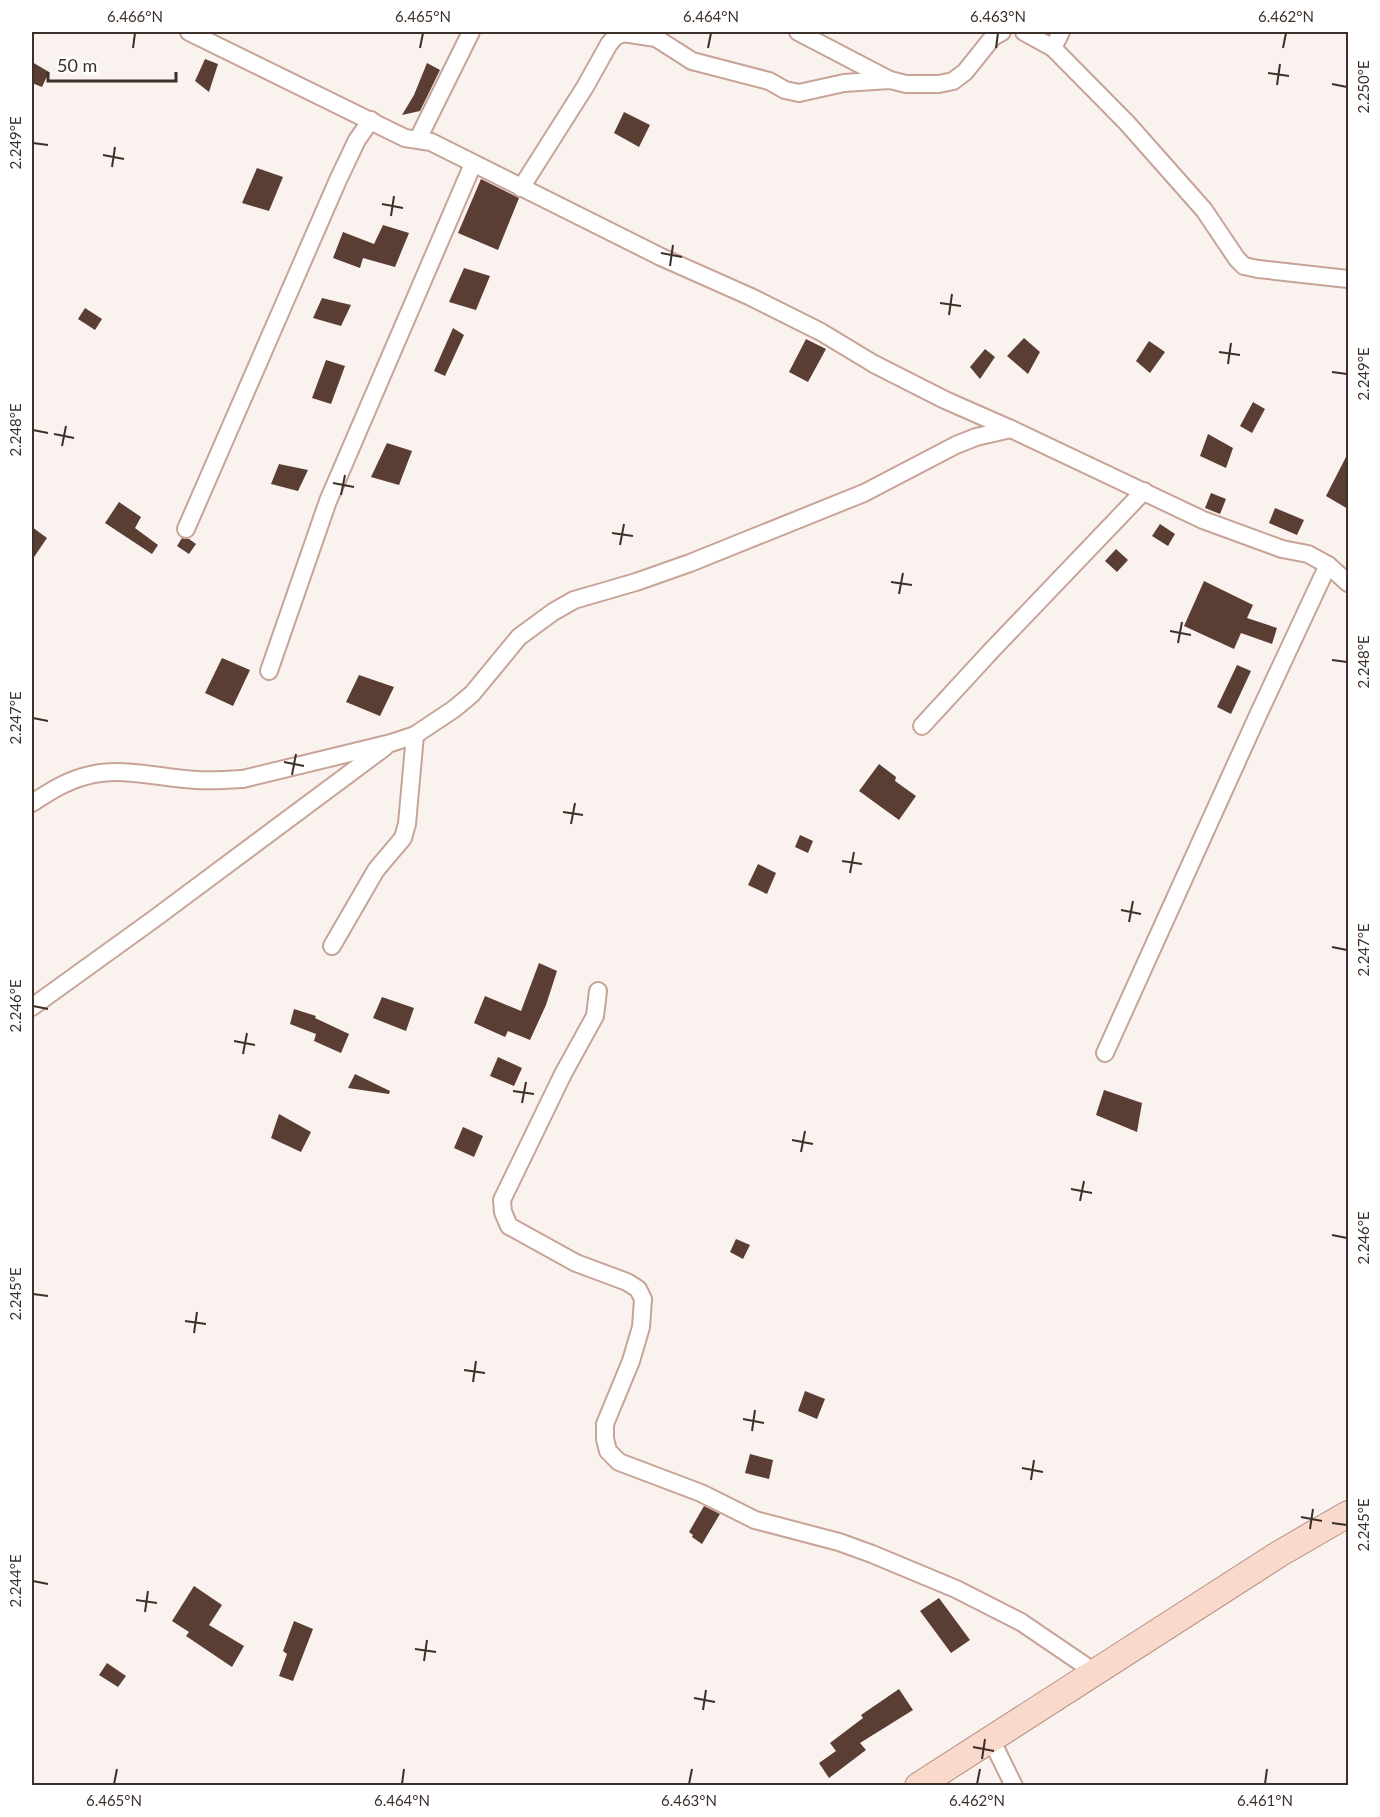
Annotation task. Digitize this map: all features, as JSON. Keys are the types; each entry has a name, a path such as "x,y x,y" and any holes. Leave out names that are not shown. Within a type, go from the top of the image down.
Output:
{"main road":[{"path":"918,1785 1279,1554 1348,1514"}],"street":[{"path":"418,139 471,32"},
{"path":"521,188 585,87 609,44 615,37 625,32 656,38 692,61 769,81 785,90 800,93 844,83 890,80"},
{"path":"798,32 890,80 906,84 939,84 953,81 965,72 993,37 1002,32"},
{"path":"1024,32 1053,48 1127,123 1204,210 1244,266 1348,279"},
{"path":"1053,48 1061,32"},
{"path":"197,33 405,138 431,142 661,257 751,297 821,332 945,400 1203,520 1282,549 1308,554 1328,565 1348,583"},
{"path":"186,529 338,180 357,140 371,120"},
{"path":"269,671 328,501 473,164"},
{"path":"32,803 60,786 86,776 115,771 224,781 391,743 415,735 472,694 519,637 574,600 690,563 864,493 956,445 976,437 1011,429"},
{"path":"922,726 1144,492"},
{"path":"1105,1053 1328,565"},
{"path":"332,946 376,870 403,838 415,735"},
{"path":"32,1007 391,743"},
{"path":"598,991 595,1016 563,1074 502,1200 503,1212 509,1226 576,1263 627,1282 638,1289 643,1299 641,1327 631,1362 605,1424 608,1451 619,1462 701,1492 755,1520 839,1542 956,1589 1021,1622 1096,1672"},
{"path":"992,1739 1014,1785"}],"building":[{"path":"205,59 218,64 209,92 195,81"},
{"path":"32,62 49,72 42,87 32,83"},
{"path":"427,63 440,70 420,111 402,115 414,95"},
{"path":"624,112 650,125 639,147 614,133"},
{"path":"257,168 283,177 269,211 242,203"},
{"path":"481,179 519,198 498,250 458,233"},
{"path":"383,225 409,233 395,267 363,258 360,268 333,258 343,232 374,244"},
{"path":"464,268 490,276 476,310 449,302"},
{"path":"322,298 351,305 341,326 313,318"},
{"path":"85,308 102,319 95,330 78,319"},
{"path":"453,328 464,335 445,376 434,371"},
{"path":"1024,338 1040,352 1028,374 1007,356"},
{"path":"806,339 826,349 808,382 789,372"},
{"path":"1149,341 1165,352 1150,373 1136,361"},
{"path":"985,349 995,357 980,379 970,367"},
{"path":"326,360 345,366 331,404 312,398"},
{"path":"1253,402 1265,409 1252,433 1240,426"},
{"path":"1208,434 1233,448 1226,468 1200,456"},
{"path":"387,443 412,451 399,485 371,477"},
{"path":"1348,453 1348,509 1326,496"},
{"path":"279,464 308,470 298,491 271,484"},
{"path":"1211,493 1226,499 1220,514 1205,508"},
{"path":"119,502 141,517 135,528 158,545 152,554 105,523"},
{"path":"1275,508 1304,520 1297,535 1269,523"},
{"path":"1160,524 1175,534 1168,546 1152,536"},
{"path":"32,527 47,538 32,560"},
{"path":"182,538 189,539 196,544 189,554 177,546"},
{"path":"1116,549 1128,560 1117,572 1105,561"},
{"path":"1204,581 1253,605 1247,618 1277,628 1272,644 1241,633 1234,649 1184,626"},
{"path":"222,658 250,670 233,706 205,693"},
{"path":"1237,665 1251,671 1231,714 1217,707"},
{"path":"359,675 394,687 380,716 346,702"},
{"path":"879,764 896,777 895,781 916,796 899,820 859,791"},
{"path":"800,835 813,841 808,853 795,847"},
{"path":"758,864 776,873 767,894 748,885"},
{"path":"539,963 557,971 546,1005 530,1040 508,1031 505,1037 474,1023 485,996 521,1011"},
{"path":"382,997 414,1008 406,1031 373,1018"},
{"path":"294,1009 316,1016 315,1018 349,1034 341,1053 314,1041 316,1034 290,1024"},
{"path":"498,1057 522,1068 514,1086 490,1076"},
{"path":"355,1074 390,1091 389,1094 348,1088"},
{"path":"1104,1090 1142,1103 1137,1132 1096,1115"},
{"path":"279,1114 311,1132 301,1152 271,1138"},
{"path":"463,1127 483,1136 474,1157 454,1148"},
{"path":"736,1239 750,1245 743,1259 730,1252"},
{"path":"805,1391 825,1399 817,1419 798,1411"},
{"path":"750,1454 773,1460 769,1479 745,1473"},
{"path":"704,1506 720,1514 702,1544 689,1532"},
{"path":"194,1586 222,1605 209,1625 244,1646 232,1667 186,1636 189,1632 172,1621"},
{"path":"939,1598 970,1640 951,1653 920,1611"},
{"path":"294,1621 313,1629 293,1681 279,1676 287,1654 283,1651"},
{"path":"107,1663 126,1676 118,1687 99,1675"},
{"path":"899,1689 913,1710 860,1743 866,1750 829,1778 819,1763 836,1751 830,1743 863,1718 861,1715"}]}
